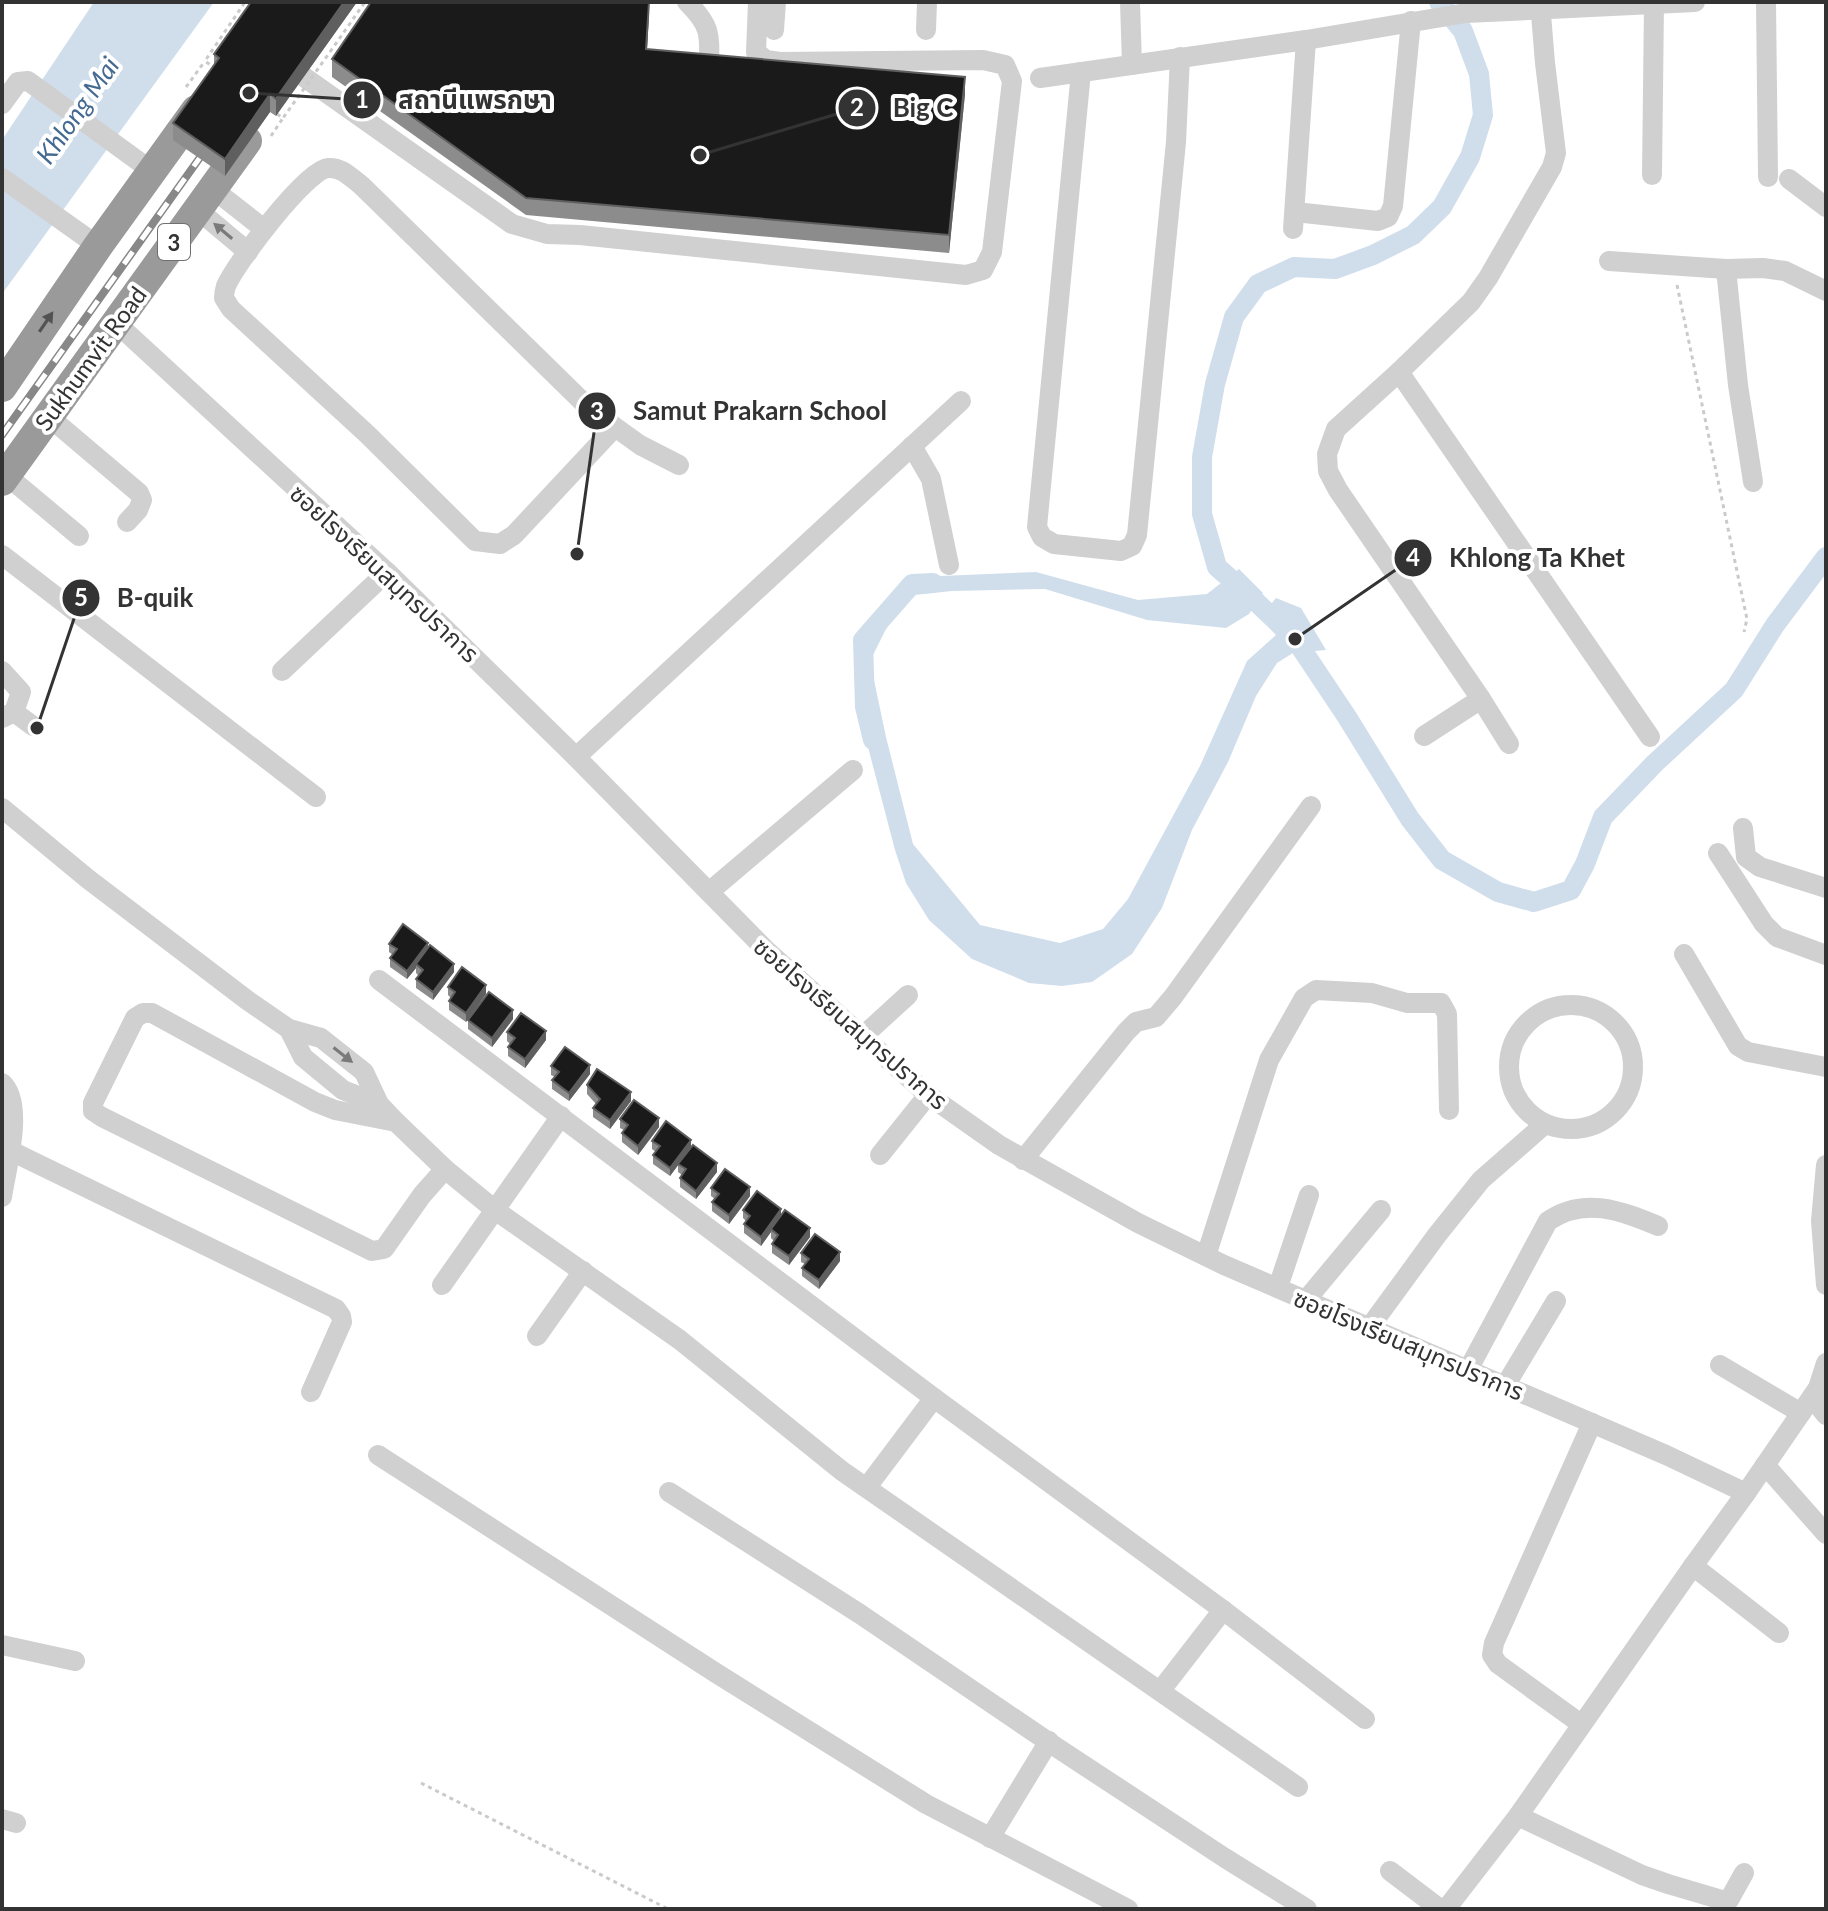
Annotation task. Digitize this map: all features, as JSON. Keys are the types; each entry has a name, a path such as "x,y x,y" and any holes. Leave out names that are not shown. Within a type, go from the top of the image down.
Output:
{"highway":[{"name":"3","path":"2,387 88,239 152,171 208,77"},
{"name":"Sukhumvit Road","path":"4,478 205,199 290,93"}],"street":[{"path":"687,2 704,20 710,36 709,64"},
{"path":"290,93 512,224 547,234 966,275 983,270 992,252 1012,81 1005,65 983,60 766,60 756,52 758,2"},
{"path":"774,30 776,2"},
{"path":"926,30 927,2"},
{"path":"1130,2 1132,65"},
{"path":"1040,78 1306,40 1466,13 1541,5 1695,2"},
{"path":"1766,2 1768,177"},
{"path":"1652,175 1654,4"},
{"path":"1509,744 1338,490 1328,471 1327,454 1336,429 1471,302 1552,167 1556,153 1541,5"},
{"path":"1306,40 1294,220 1378,221 1388,217 1393,206 1411,21"},
{"path":"1081,72 1037,527 1042,537 1054,544 1121,551 1132,546 1137,535 1176,142 1180,57"},
{"path":"4,96 18,82 28,81 152,171"},
{"path":"615,427 514,535 500,544 475,541 367,434 231,309 224,298 226,286 264,229 312,176 325,168 340,169 361,185 590,409 615,427 640,445 679,465"},
{"path":"2,178 88,239"},
{"path":"1789,179 1826,207"},
{"path":"205,199 264,229"},
{"path":"205,199 248,252"},
{"path":"1609,261 1785,271 1826,291"},
{"path":"1726,269 1738,385 1753,482"},
{"name":"ซอยโรงเรียนสมุทรปราการ","path":"115,322 387,572 576,757 767,951 928,1095 1023,1160 1138,1223 1206,1256 1666,1455 1746,1493"},
{"path":"1399,372 1650,737"},
{"path":"576,757 961,401"},
{"path":"48,416 139,493 141,506 127,522"},
{"path":"912,446 931,479 949,565"},
{"path":"4,478 79,536"},
{"path":"2,555 316,797"},
{"path":"282,671 387,572"},
{"path":"2,671 21,692 8,715 33,726"},
{"path":"1424,736 1481,699"},
{"path":"709,892 853,770"},
{"path":"1023,1160 1126,1032 1136,1022 1156,1017 1173,997 1311,806"},
{"path":"2,808 88,879 289,1029 303,1057 343,1090 379,1104 445,1169 495,1210 680,1340 811,1447 1298,1787"},
{"path":"1743,828 1746,857 1760,867 1826,888"},
{"path":"1718,853 1764,924 1777,937 1826,955"},
{"path":"1684,954 1738,1046 1748,1052 1826,1067"},
{"path":"379,980 1365,1719"},
{"path":"1206,1256 1269,1060 1304,998 1316,990 1372,993 1407,1003 1441,1003 1447,1014 1449,1110"},
{"path":"863,1036 908,995"},
{"path":"1578,1005 1600,1011 1619,1026 1631,1046 1635,1068 1630,1091 1617,1111 1599,1124 1576,1130 1553,1128 1545,1124 1532,1117 1517,1099 1509,1077 1509,1054 1518,1033 1534,1016 1555,1006 1578,1005"},
{"path":"396,1122 335,1110 315,1102 152,1013 143,1013 135,1018 93,1103 93,1111 102,1117 372,1251 384,1249 422,1195 445,1169"},
{"path":"2,1197 14,1111 5,1086"},
{"path":"880,1155 928,1095"},
{"path":"442,1285 561,1116"},
{"path":"1369,1328 1481,1180 1545,1124"},
{"path":"9,1150 336,1309 342,1322 311,1392"},
{"path":"1826,1167 1821,1221 1826,1285"},
{"path":"1278,1287 1309,1195"},
{"path":"1468,1370 1548,1221 1562,1211 1600,1207 1621,1211 1658,1226"},
{"path":"1306,1300 1381,1210"},
{"path":"537,1336 583,1271"},
{"path":"1505,1386 1556,1301"},
{"path":"1390,1871 1451,1907 1746,1493 1818,1388 1826,1363"},
{"path":"1720,1365 1826,1415"},
{"path":"867,1487 934,1398"},
{"path":"1581,1724 1498,1664 1492,1655 1494,1643 1592,1423"},
{"path":"378,1455 742,1690 926,1804 1128,1909"},
{"path":"1765,1465 1826,1534"},
{"path":"669,1492 1307,1909"},
{"path":"1693,1566 1779,1633"},
{"path":"1161,1690 1223,1610"},
{"path":"2,1645 75,1661"},
{"path":"990,1838 1049,1741"},
{"path":"1518,1816 1642,1875 1722,1900 1729,1900 1744,1873"}],"path":[{"path":"208,77 205,61 245,2"},
{"path":"290,93 365,2"},
{"path":"205,61 208,77"},
{"path":"1672,265 1747,619 1744,632"},
{"path":"421,1783 668,1909"}],"water":[{"name":"Khlong Mai","path":"94,2 214,2 2,294 2,140"},
{"path":"1239,569 1263,593 1249,614 1226,628 1147,620 1045,589 914,595 889,623 870,661 913,844 980,925 1060,943 1103,929 1128,899 1200,766 1247,661 1276,635 1261,617 1276,598 1301,608 1326,650 1293,653 1277,663 1256,696 1228,762 1192,830 1162,908 1132,954 1092,982 1062,986 1029,983 972,959 929,920 906,883 895,850 869,751 863,667 866,636 912,584 941,576 1036,572 1138,600 1207,594"}],"building":[{"path":"251,2 344,2 276,99 270,94 225,159 173,123 219,58 214,54"},
{"path":"371,2 649,2 646,49 965,77 949,235 526,198 332,59"},
{"path":"403,924 428,943 407,971 390,958 397,949 389,944"},
{"path":"430,945 454,964 433,992 416,979 423,970 416,964"},
{"path":"462,967 486,985 466,1013 449,1001 455,992 448,987"},
{"path":"489,992 513,1010 492,1038 468,1020"},
{"path":"521,1013 546,1031 525,1059 508,1047 515,1038 507,1032"},
{"path":"565,1047 590,1065 569,1093 552,1080 559,1072 551,1066"},
{"path":"597,1069 631,1092 610,1120 593,1108 600,1099 587,1085"},
{"path":"634,1100 659,1118 638,1146 622,1133 628,1125 620,1119"},
{"path":"666,1121 691,1140 670,1168 653,1155 660,1146 652,1141"},
{"path":"693,1145 717,1163 696,1191 680,1178 686,1169 678,1164"},
{"path":"725,1169 750,1187 729,1215 712,1202 719,1194 711,1188"},
{"path":"757,1191 781,1209 761,1237 744,1224 750,1216 743,1210"},
{"path":"785,1210 810,1228 789,1256 772,1244 778,1235 771,1229"},
{"path":"815,1234 840,1252 819,1280 802,1268 809,1259 801,1253"}],"waterway":[{"path":"1439,2 1463,31 1479,74 1483,115 1470,157 1442,207 1413,235 1335,269 1294,267 1258,284 1234,317 1215,384 1202,457 1202,514 1217,567 1295,639 1410,819 1442,860 1498,892 1534,902 1571,890 1603,817 1655,763 1734,690 1775,625 1826,557"},
{"path":"873,740 865,707 863,640 912,584 933,583"}],"railway":[{"path":"2,435 211,142"}],"place":[{"name":"สถานีแพรกษา","path":"249,93"},
{"name":"Big C","path":"700,155"},
{"name":"Samut Prakarn School","path":"577,554"},
{"name":"Khlong Ta Khet","path":"1295,639"},
{"name":"B-quik","path":"37,728"}]}
